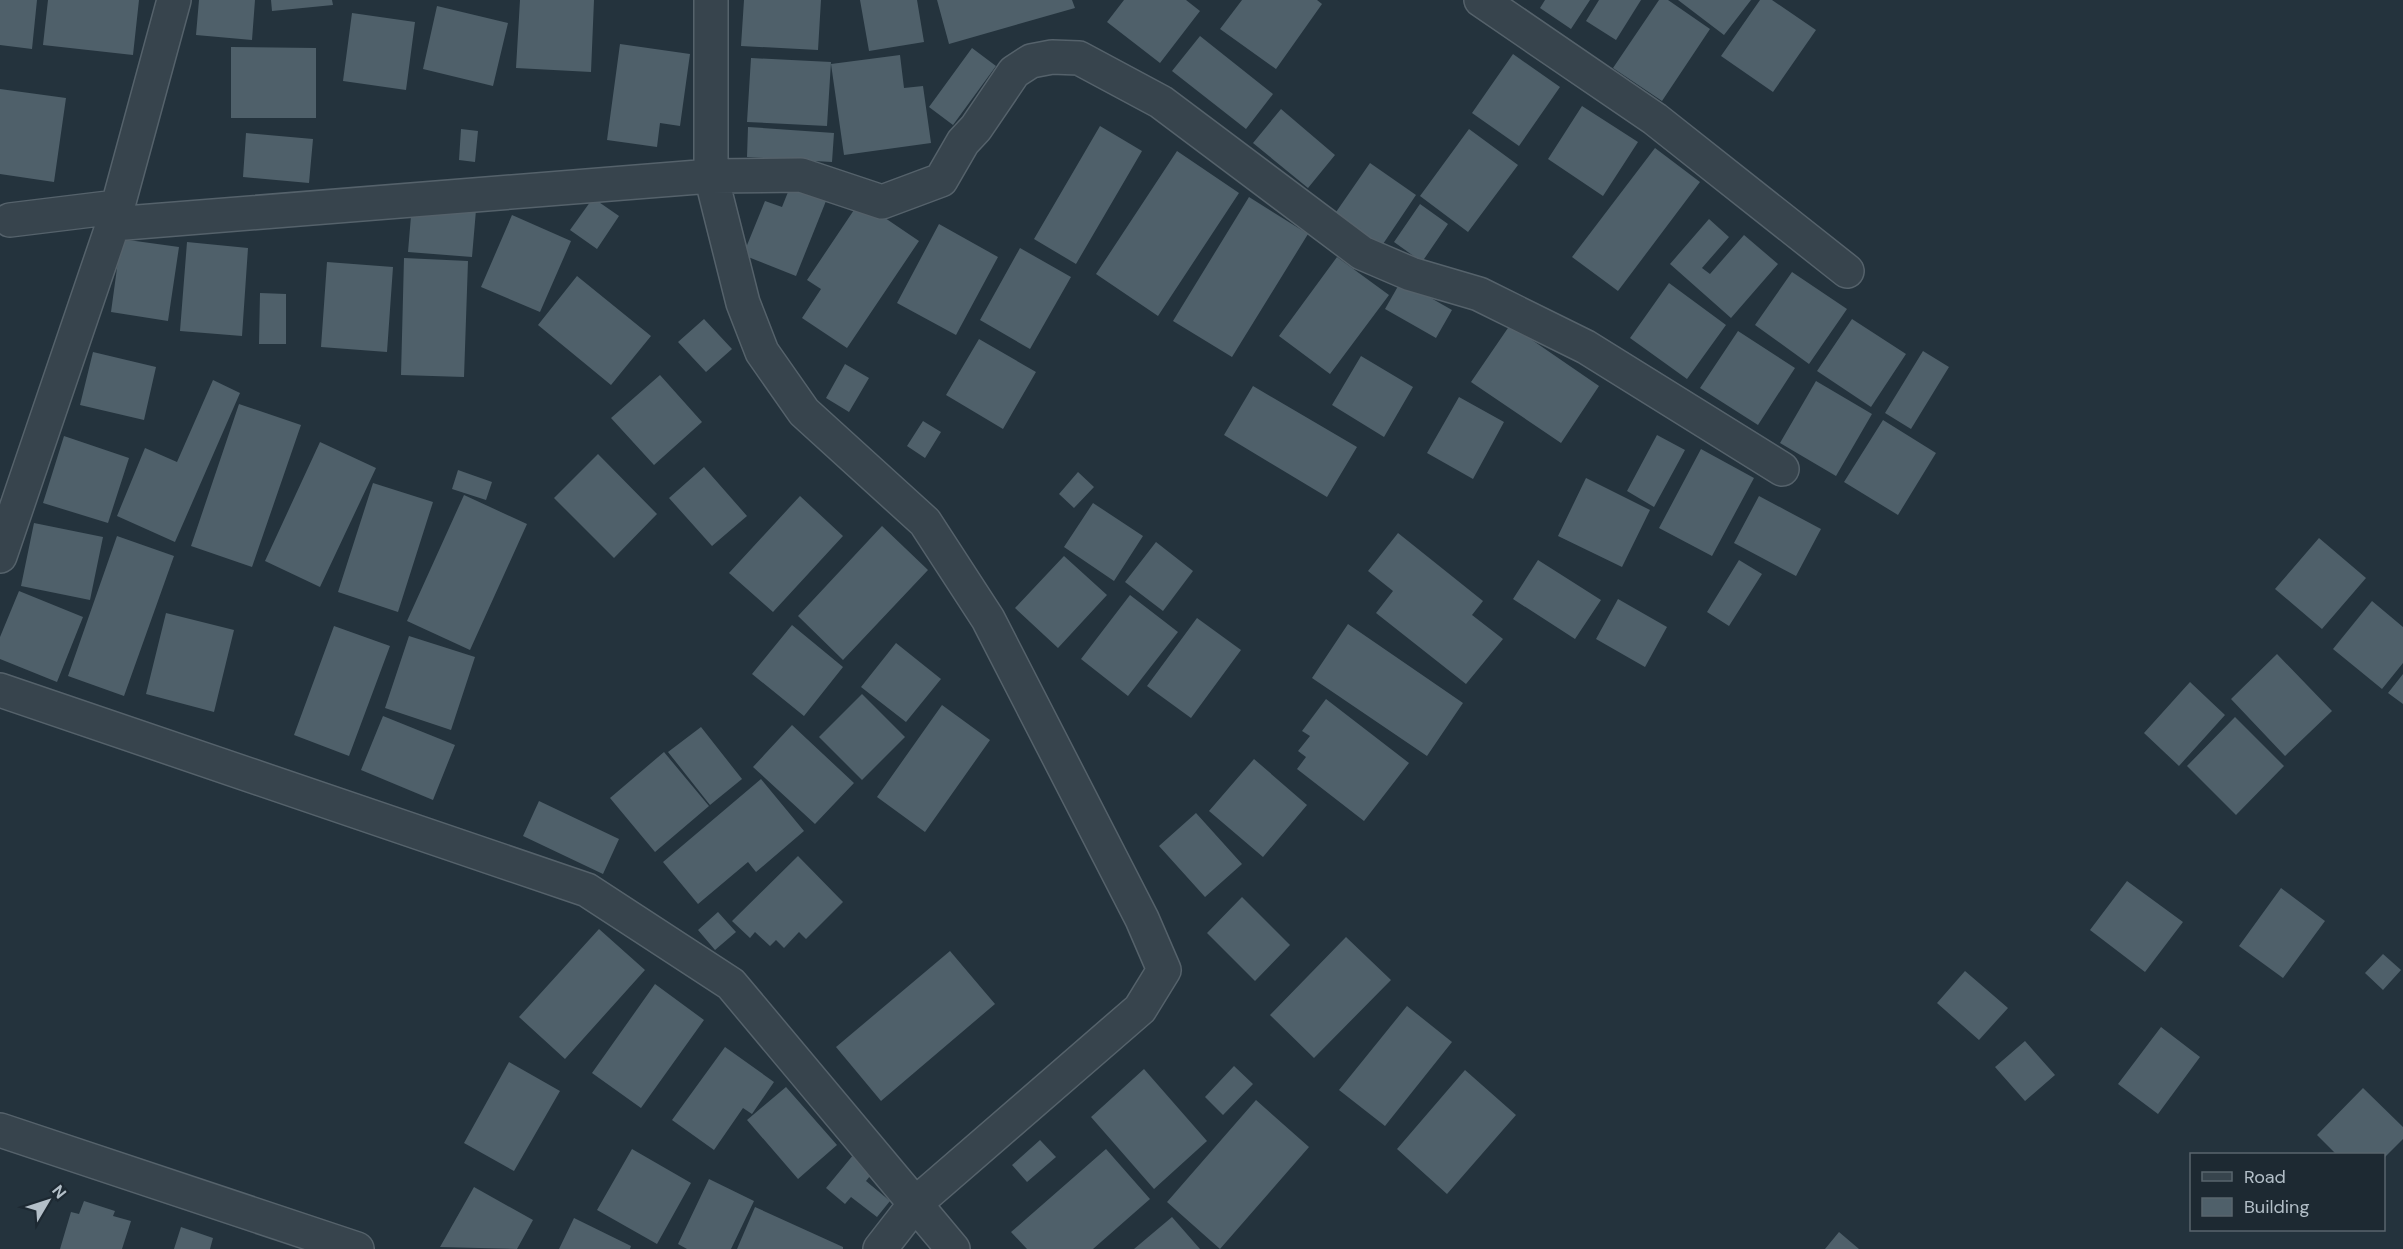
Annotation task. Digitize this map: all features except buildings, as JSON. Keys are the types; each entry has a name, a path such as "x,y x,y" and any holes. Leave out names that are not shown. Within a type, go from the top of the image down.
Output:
{"street":[{"path":"0,556 112,224 174,0"},
{"path":"711,0 711,176 743,303 762,352 804,412 925,522 988,619 1142,919 1164,970 1140,1009 915,1204 879,1249"},
{"path":"1481,0 1655,119 1848,271"},
{"path":"112,224 711,176 801,175 882,202 941,180 963,142 976,128 1014,72 1031,61 1052,57 1079,58 1161,102 1362,253 1411,274 1479,294 1586,347 1782,469"},
{"path":"10,220 108,208 112,224"},
{"path":"0,690 587,890 731,984 953,1249"},
{"path":"0,1130 357,1249"}]}
